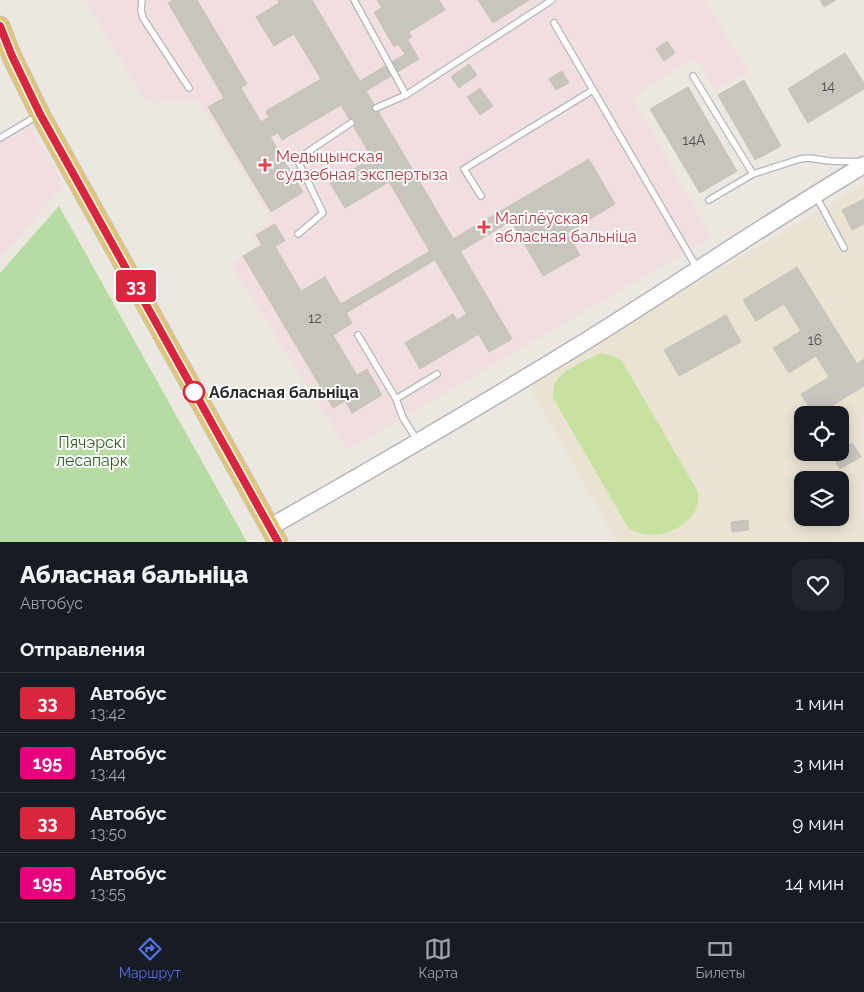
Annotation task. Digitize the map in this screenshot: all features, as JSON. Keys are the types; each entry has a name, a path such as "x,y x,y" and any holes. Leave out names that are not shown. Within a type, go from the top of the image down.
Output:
{"main road":[{"path":"0,26 40,114 274,534 418,442 585,341 864,164"}],"lane":[{"path":"142,0 141,10 143,18 189,88"},
{"path":"354,0 406,95"},
{"path":"376,108 406,95 552,0"},
{"path":"554,23 698,270"},
{"path":"693,76 753,174"},
{"path":"481,196 464,169 593,90"},
{"path":"0,138 40,114"},
{"path":"298,234 322,213 297,159 351,123"},
{"path":"709,200 753,174 800,159 809,158 864,164"},
{"path":"815,194 844,248"},
{"path":"358,335 396,399 403,418 418,442"},
{"path":"396,399 437,374"}],"shaded area":[{"name":"Магілёўская абласная бальніца","path":"85,0 705,0 752,79 743,75 716,90 695,58 633,98 711,238 348,450 231,264 258,245 251,233 273,221 200,102 147,103"},
{"path":"29,122 63,186 0,259 0,135"},
{"path":"864,186 864,542 617,542 531,389 534,380 823,208"}],"green space":[{"name":"Пячэрскі лесапарк","path":"59,206 247,542 0,542 0,273"},
{"path":"601,353 622,361 698,492 698,502 695,511 682,525 673,530 654,535 642,534 629,529 553,398 554,386 561,376 574,366"}],"building":[{"path":"173,0 197,0 247,84 224,98 168,3"},
{"path":"278,0 312,0 360,81 405,54 398,44 407,39 419,59 366,91 397,143 372,158 341,105 282,140 278,133 270,137 261,122 269,117 266,111 321,79 294,34 274,46 256,17 279,3"},
{"path":"377,0 439,0 445,10 409,32 412,37 394,47 374,12 382,8"},
{"path":"478,0 529,0 493,23"},
{"path":"820,0 836,0 824,7"},
{"path":"667,41 675,53 664,61 656,49"},
{"path":"845,53 864,83 864,89 808,123 788,89"},
{"path":"469,64 477,75 459,88 451,77"},
{"path":"562,71 569,83 556,90 549,79"},
{"path":"744,80 781,146 755,160 718,95"},
{"path":"688,87 737,171 700,193 650,109"},
{"name":"Медыцынская судзебная экспертыза","path":"241,88 303,192 271,212 208,107"},
{"path":"480,88 493,106 480,115 467,97"},
{"path":"397,143 512,339 489,352 389,182 345,208 330,183"},
{"path":"589,159 615,204 567,233 580,255 543,276 504,209"},
{"path":"864,199 864,224 852,230 842,210"},
{"path":"504,209 511,221 461,251 453,239"},
{"path":"275,224 285,241 275,246 301,291 325,277 352,323 333,335 357,375 367,369 382,395 352,413 345,401 333,408 243,256 262,245 256,235"},
{"path":"430,251 435,260 346,313 341,304"},
{"path":"797,267 857,364 864,359 864,386 832,406 808,406 801,394 829,377 816,356 789,373 773,348 801,331 784,304 756,321 743,300"},
{"path":"453,314 457,320 467,314 479,334 420,369 405,343"},
{"path":"726,315 741,342 679,376 664,350"},
{"path":"852,443 861,457 840,469 835,461 849,461 849,445"},
{"path":"748,520 749,530 732,532 731,522"}],"bus line":[{"name":"33","path":"0,26 40,114 278,542"}],"place":[{"name":"Медыцынская судзебная экспертыза","path":"265,165"},
{"name":"Магілёўская абласная бальніца","path":"484,227"},
{"name":"Абласная бальніца","path":"194,392"}]}
